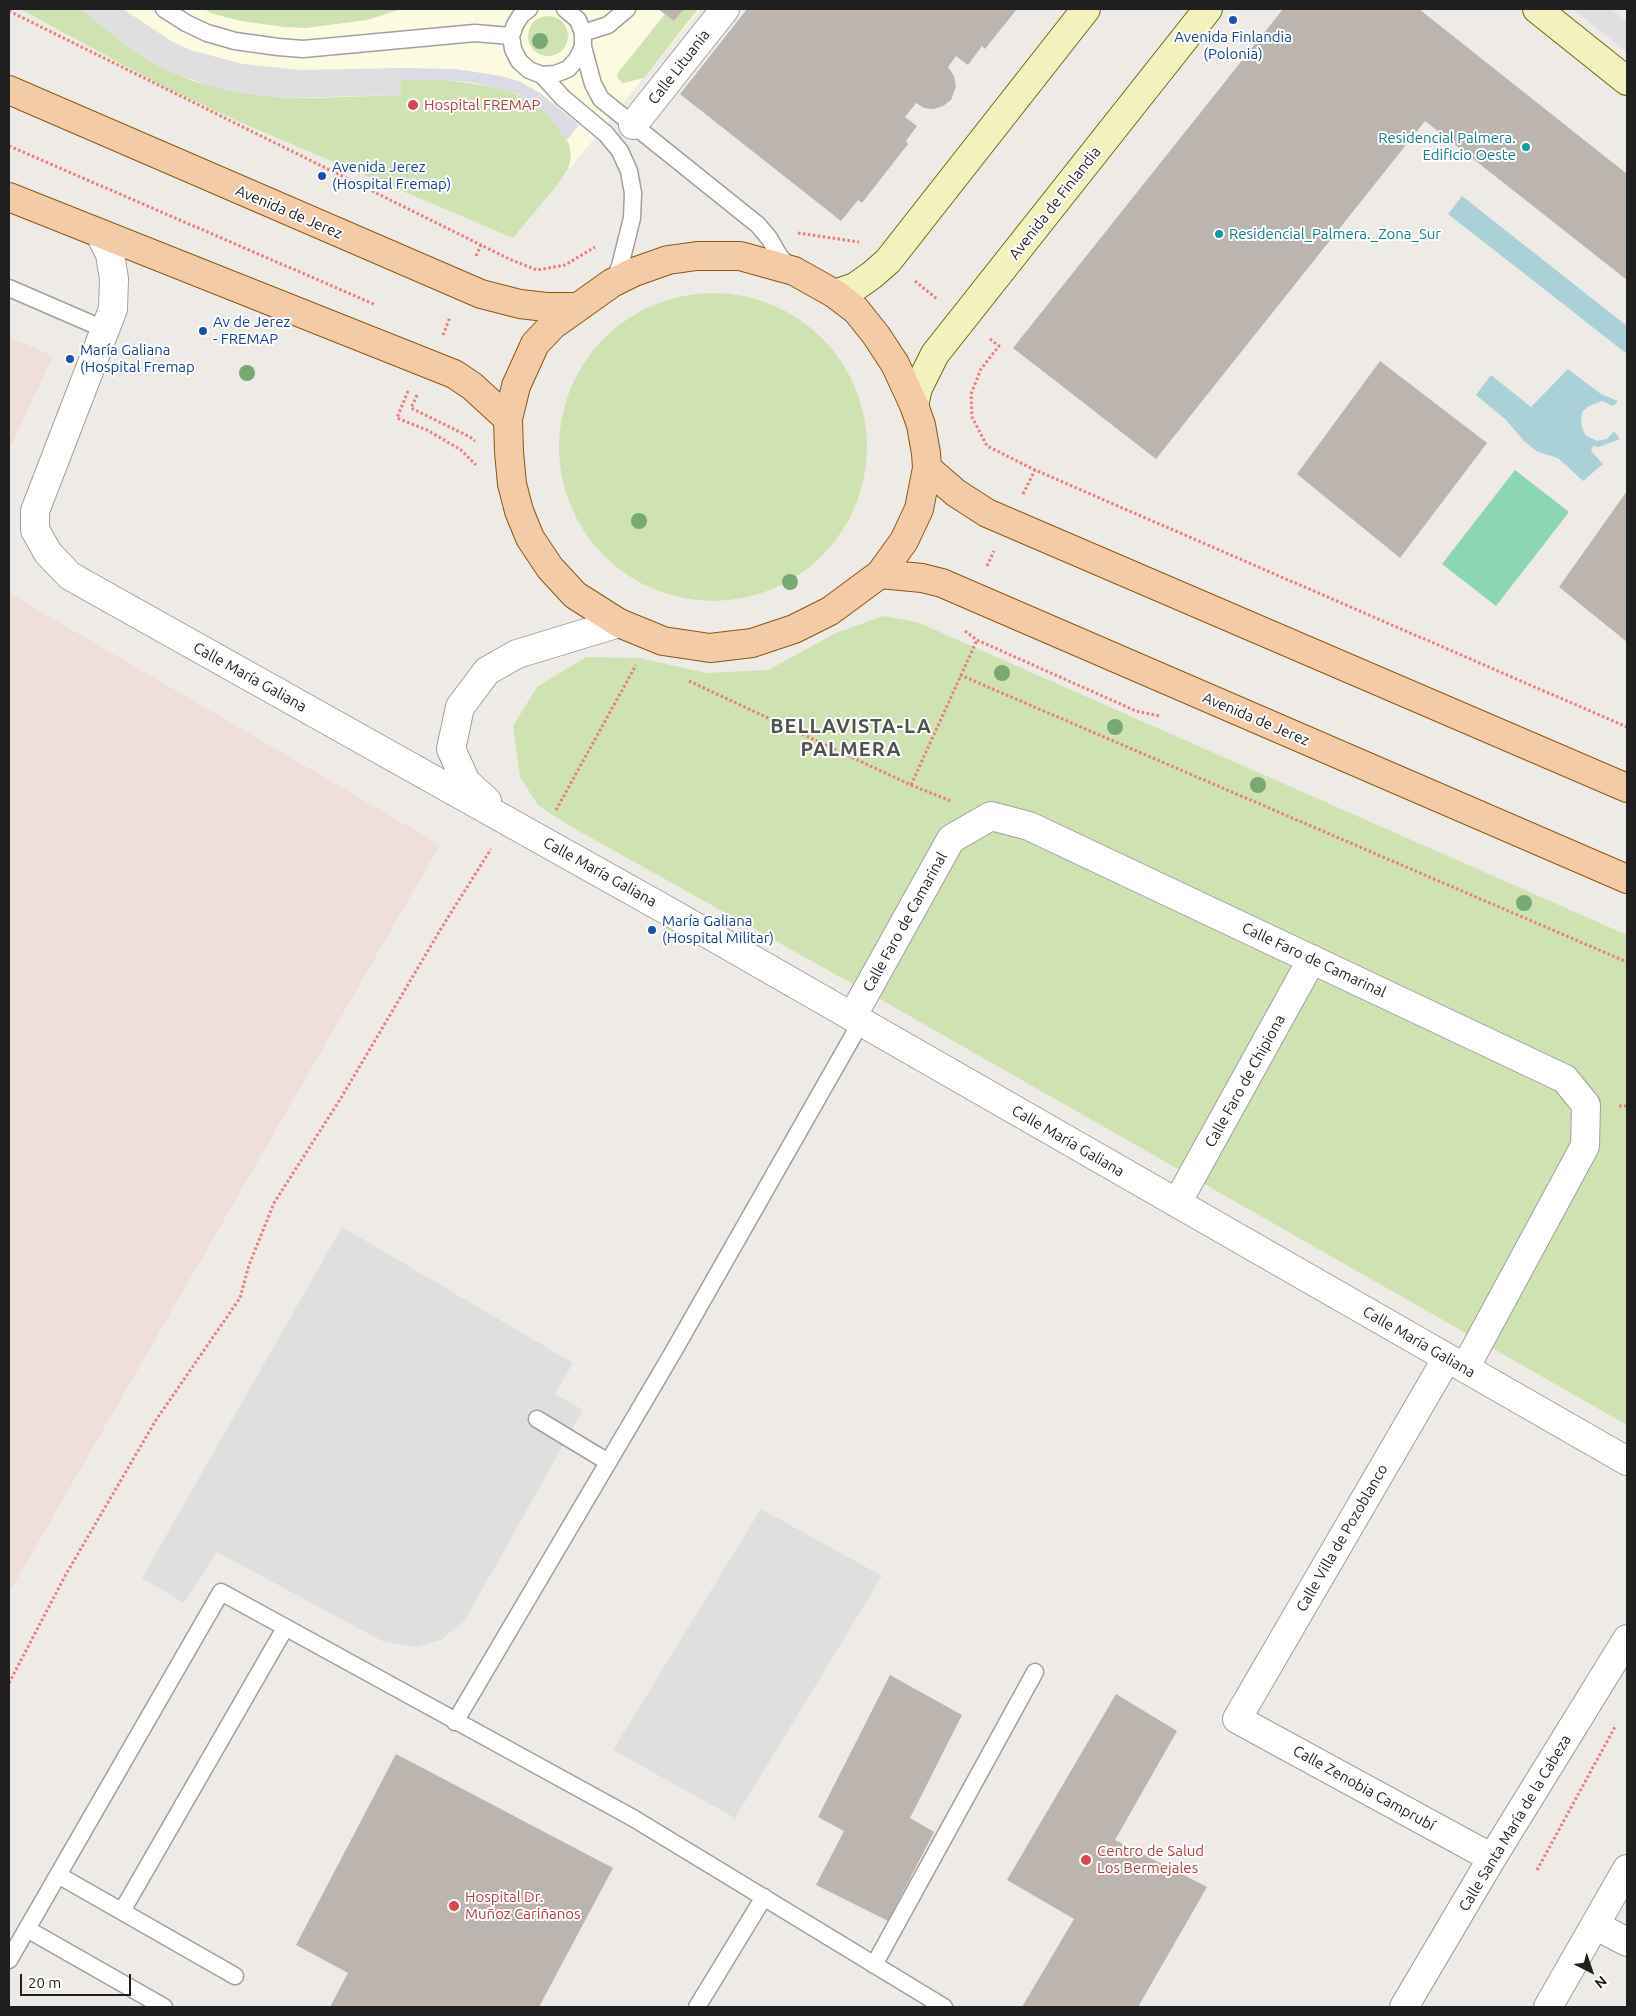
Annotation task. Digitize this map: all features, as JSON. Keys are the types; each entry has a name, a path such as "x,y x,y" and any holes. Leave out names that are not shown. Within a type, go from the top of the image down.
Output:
{"main road":[{"path":"836,294 855,287 888,261 1086,9"},
{"name":"Avenida de Finlandia","path":"914,405 918,388 935,354 1208,9"},
{"path":"1537,9 1627,81"},
{"name":"Avenida de Jerez","path":"9,90 481,294 537,306 577,307"},
{"path":"9,197 454,374 472,386 508,419"},
{"path":"697,256 740,256 794,271 836,294 856,310 876,335 895,364 921,425 926,453 927,468 919,508 904,541 880,574 830,611 794,629 752,643 710,648 663,641 619,623 575,595 550,568 530,538 512,484 508,452 508,419 516,386 535,344 553,325 612,283 634,272 668,260 697,256"},
{"path":"927,468 956,494 987,513 1627,788"},
{"name":"Avenida de Jerez","path":"880,574 922,578 942,583 1627,879"}],"street":[{"name":"Calle Lituania","path":"633,125 725,9"},
{"path":"100,234 110,254 114,279 113,309 106,330"},
{"name":"Calle María Galiana","path":"106,330 35,511 35,530 48,553 70,576 540,838 1627,1462"},
{"name":"Calle María Galiana","path":"508,820 466,782 451,749 460,707 486,672 517,654 619,623"},
{"name":"Calle Faro de Camarinal","path":"856,1020 951,840 991,816 1029,826 1566,1079 1586,1105 1585,1146 1456,1363"},
{"name":"Calle Faro de Chipiona","path":"1177,1203 1312,959"},
{"name":"Calle Villa de Pozoblanco","path":"1237,1719 1456,1363"},
{"name":"Calle Santa María de la Cabeza","path":"1404,2007 1492,1858 1627,1639"},
{"name":"Calle Zenobia Camprubí","path":"1237,1719 1492,1858"},
{"path":"1548,2007 1627,1869"},
{"path":"1596,1925 1627,1942"}],"lane":[{"path":"164,9 186,24 207,33 235,41 303,49 475,34 512,36"},
{"path":"529,9 521,15 515,25 512,36 513,49 519,62 529,70 542,75 555,74 568,69 578,59 583,40 608,25 626,9"},
{"path":"565,9 578,20 597,92 602,99 758,225 769,238 780,258 794,271"},
{"path":"542,75 562,98 606,134 620,151 629,171 633,193 632,218 620,266 612,283"},
{"path":"9,288 106,330"},
{"path":"456,1722 672,1354 856,1020"},
{"path":"537,1419 608,1462"},
{"path":"9,1960 221,1592 633,1818 944,2007"},
{"path":"122,1912 285,1628"},
{"path":"874,1965 1036,1672"},
{"path":"58,1875 235,1976"},
{"path":"697,2007 764,1898"},
{"path":"27,1929 164,2007"}],"path":[{"path":"9,11 509,259 537,270 565,264"},
{"path":"9,146 379,306"},
{"path":"824,238 865,243"},
{"path":"477,255 481,245"},
{"path":"908,276 943,303"},
{"path":"438,331 444,333"},
{"path":"984,335 999,346 981,370 971,394 972,418 987,446 1035,470 1627,727"},
{"path":"417,396 411,408 470,437 476,443"},
{"path":"958,626 976,640 1136,711 1166,717"},
{"path":"911,785 976,640"},
{"path":"540,838 640,658"},
{"path":"960,675 1627,962"},
{"path":"685,679 911,785 991,816"},
{"path":"9,1683 65,1576 156,1420 240,1298 249,1265 274,1203 340,1098 508,820"},
{"path":"1537,1870 1618,1722"}],"shaded area":[{"name":"Hospital FREMAP","path":"20,9 700,9 513,238 244,124 162,86"},
{"path":"81,9 123,9 171,41 190,50 243,64 300,70 400,68 401,95 286,98 235,92 207,85 158,66 128,47"},
{"path":"1573,9 1610,9 1627,22 1627,52"},
{"path":"400,68 456,69 501,76 521,82 540,93 579,125 566,141 559,128 545,112 518,94 475,83 448,80 400,80"},
{"path":"9,337 53,356 9,450"},
{"path":"9,593 440,845 9,1593"},
{"path":"342,1227 573,1363 555,1394 583,1410 465,1620 441,1640 415,1647 382,1641 217,1552 184,1603 142,1578"},
{"path":"761,1509 882,1576 735,1818 613,1750"}],"green space":[{"path":"20,9 81,9 128,47 158,66 193,81 235,92 286,98 401,95 400,80 448,80 501,88 530,100 545,112 559,128 569,144 571,157 568,169 558,184 513,238 244,124 162,86"},
{"path":"205,9 402,9 367,20 306,28 241,21 210,13"},
{"path":"684,9 698,9 644,78 623,83 618,79 617,74 665,14 674,21"},
{"path":"548,16 562,22 568,36 562,50 548,56 534,50 528,36 534,22"},
{"path":"713,293 758,299 786,311 822,338 849,374 861,402 867,447 861,492 849,520 822,556 786,583 758,595 713,601 668,595 640,583 604,556 577,520 565,492 559,447 565,402 577,374 604,338 640,311 668,299"},
{"path":"1515,470 1569,512 1496,606 1442,564"},
{"path":"883,616 917,622 1627,935 1627,1425 878,998 568,825 538,805 520,777 513,726 537,687 586,657 640,658 706,673 768,670 836,633"}],"water":[{"path":"1462,196 1627,326 1627,354 1448,214"},
{"path":"1568,369 1601,394 1618,401 1613,406 1602,401 1589,406 1582,412 1581,423 1585,435 1597,441 1607,439 1614,431 1620,439 1599,447 1593,446 1591,451 1603,464 1583,481 1558,458 1538,452 1524,441 1506,420 1476,395 1491,375 1531,407"}],"building":[{"path":"658,9 684,9 674,21"},
{"path":"747,9 1017,9 985,49 982,46 968,65 956,56 948,67 954,76 956,86 951,100 943,106 934,109 924,108 916,103 905,117 917,126 906,141 908,144 862,203 858,200 841,221 680,94"},
{"name":"Residencial_Palmera._Zona_Sur","path":"1283,9 1419,9 1627,174 1627,280 1425,121 1156,459 1013,348"},
{"path":"1380,361 1487,443 1400,558 1297,474"},
{"path":"1627,491 1627,642 1559,587"},
{"path":"890,1675 962,1715 910,1818 934,1832 888,1921 816,1885 844,1831 818,1817"},
{"name":"Centro de Salud Los Bermejales","path":"1116,1694 1177,1731 1115,1840 1207,1887 1138,2007 1022,2007 1074,1919 1007,1880"},
{"name":"Hospital Dr. Muñoz Cariñanos","path":"396,1754 613,1868 539,2007 330,2007 348,1973 296,1945"}],"place":[{"name":"Avenida Finlandia (Polonia)","path":"1233,20"},
{"name":"Hospital FREMAP","path":"413,105"},
{"name":"Residencial Palmera. Edificio Oeste","path":"1526,147"},
{"name":"Avenida Jerez (Hospital Fremap)","path":"322,176"},
{"name":"Residencial_Palmera._Zona_Sur","path":"1219,234"},
{"name":"Av de Jerez - FREMAP","path":"203,331"},
{"name":"María Galiana (Hospital Fremap","path":"70,359"},
{"name":"María Galiana (Hospital Militar)","path":"652,930"},
{"name":"Centro de Salud Los Bermejales","path":"1086,1860"},
{"name":"Hospital Dr. Muñoz Cariñanos","path":"454,1906"}],"district":[{"name":"BELLAVISTA-LA PALMERA","path":"851,738"}]}
